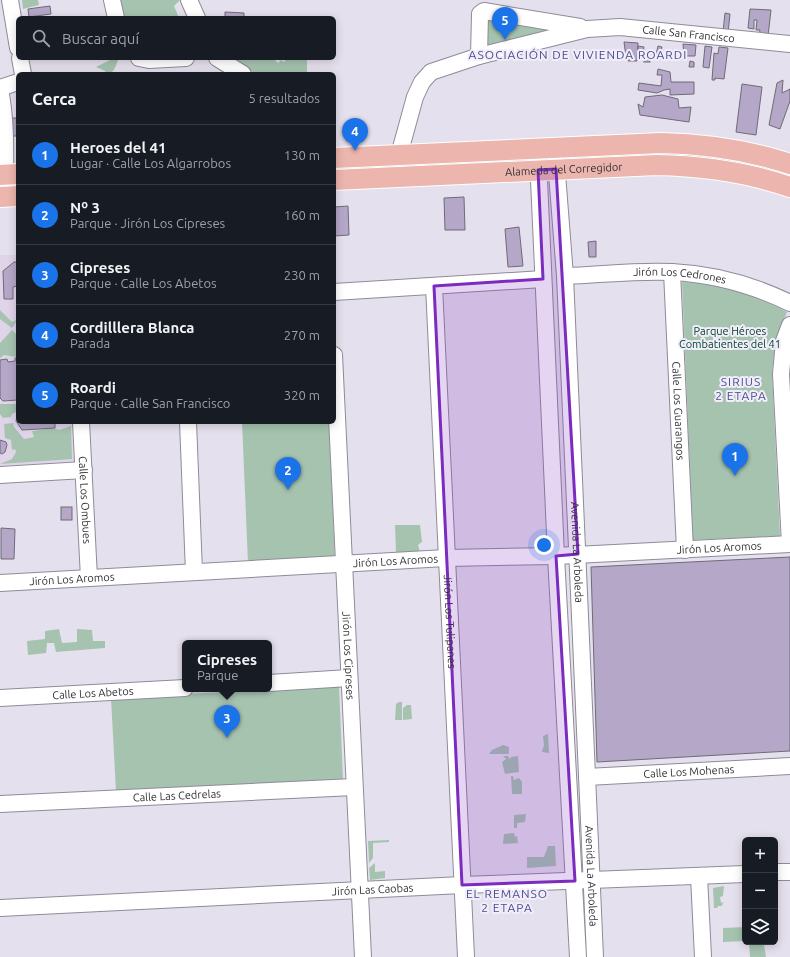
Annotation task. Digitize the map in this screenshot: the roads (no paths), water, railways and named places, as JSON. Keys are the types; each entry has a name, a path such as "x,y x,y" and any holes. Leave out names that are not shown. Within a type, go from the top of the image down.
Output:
{"main road":[{"name":"Alameda del Corregidor","path":"336,158 546,148 684,144 751,153 790,164"},
{"name":"Alameda del Corregidor","path":"336,180 639,165 690,165 749,175 790,187"}],"street":[{"path":"10,0 16,36"},
{"path":"112,0 116,16"},
{"path":"189,0 196,16"},
{"name":"Calle San Francisco","path":"479,56 480,14 484,11 587,28 624,27 790,44"},
{"name":"Calle San Francisco","path":"399,155 415,98 422,82 431,72 479,56 587,28"},
{"path":"20,60 23,72"},
{"path":"220,60 240,72"},
{"path":"8,196 4,106 0,88 16,83"},
{"name":"Avenida La Arboleda","path":"546,148 547,170 543,279 556,556 578,957"},
{"name":"Avenida La Arboleda","path":"547,170 564,276 578,554 595,957"},
{"name":"Jirón Los Cedrones","path":"564,276 672,272 696,274 744,285 790,303"},
{"name":"Calle Los Guarangos","path":"672,272 685,550"},
{"path":"336,292 543,279"},
{"name":"Jirón Los Tulipanes","path":"434,286 466,957"},
{"path":"790,325 784,341 781,374 790,544"},
{"name":"Jirón Los Cipreses","path":"336,397 363,957"},
{"name":"Calle Los Ombues","path":"81,424 89,578"},
{"path":"188,424 194,572"},
{"path":"0,475 84,470"},
{"name":"Jirón Los Aromos","path":"0,583 344,563 446,558 556,556 790,544"},
{"path":"272,683 349,678"},
{"name":"Calle Los Abetos","path":"0,698 182,688"},
{"name":"Calle Los Mohenas","path":"587,777 790,766"},
{"name":"Calle Las Cedrelas","path":"0,804 354,788"},
{"path":"778,872 790,872"},
{"name":"Jirón Las Caobas","path":"0,908 462,885 742,874"},
{"path":"699,876 703,957"}],"place":[{"name":"Roardi","path":"505,40"},
{"name":"Cordilllera Blanca","path":"355,151"},
{"name":"Heroes del 41","path":"735,476"},
{"name":"Nº 3","path":"288,490"},
{"name":"Cipreses","path":"227,738"}],"district":[{"name":"ASOCIACIÓN DE VIVIENDA ROARDI","path":"578,54"},
{"name":"SIRIUS 2 ETAPA","path":"741,388"},
{"name":"EL REMANSO 2 ETAPA","path":"507,900"}],"park label":[{"name":"Parque Héroes Combatientes del 41","path":"730,337"}]}
